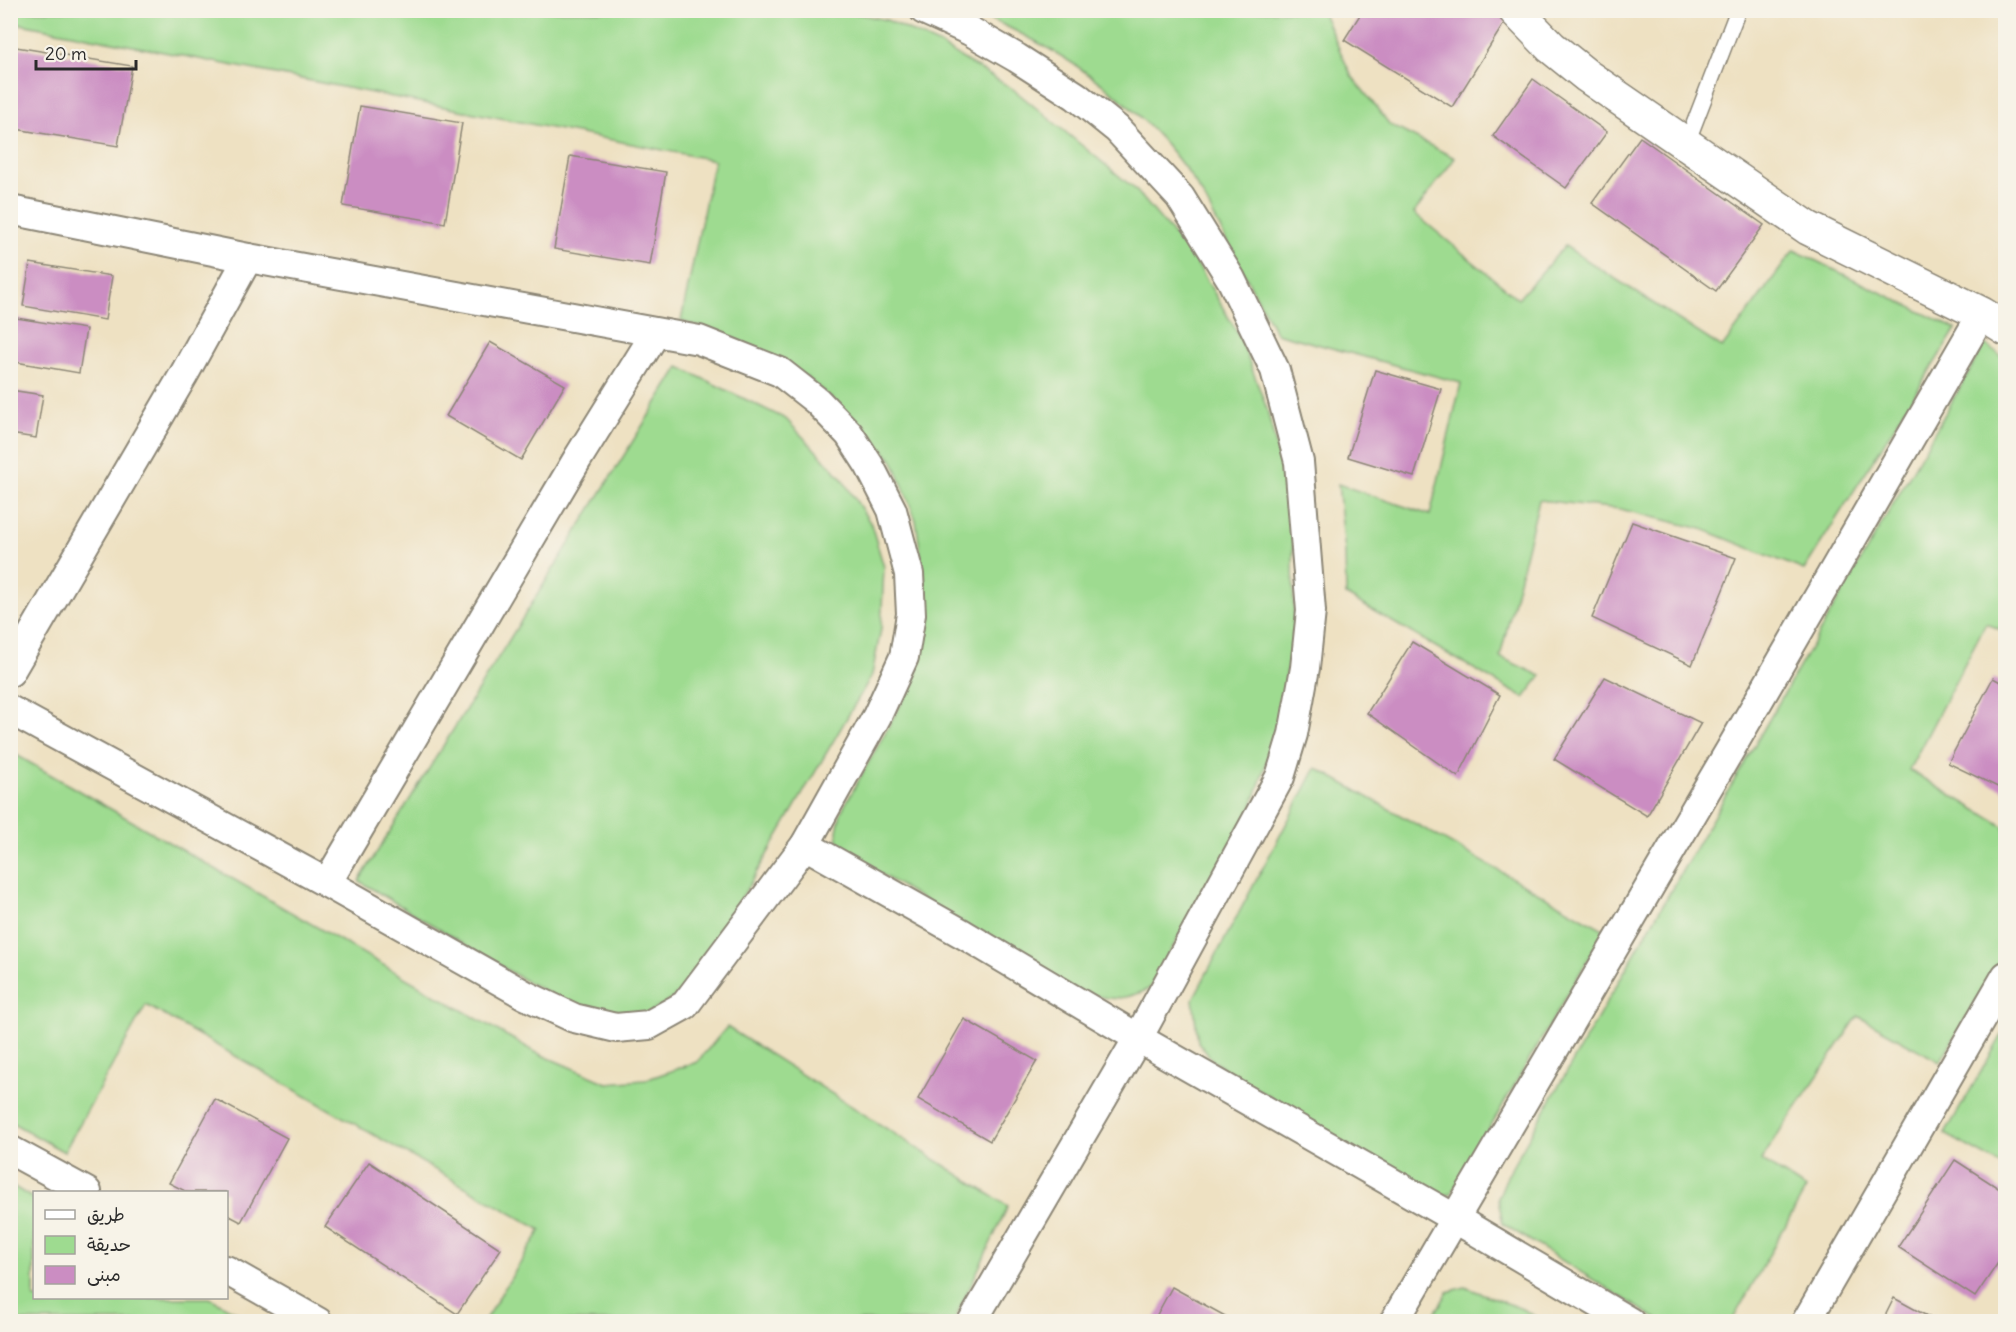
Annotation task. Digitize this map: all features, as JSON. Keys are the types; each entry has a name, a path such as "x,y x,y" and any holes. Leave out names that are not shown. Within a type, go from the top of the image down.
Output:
{"street":[{"path":"924,10 970,31 1076,96 1117,129 1180,197 1231,279 1275,369 1299,462 1311,610 1305,668 1293,734 1280,777 1138,1038 972,1322"},
{"path":"1394,1322 1730,750 1994,321 1808,228 1587,76 1551,47 1515,10"},
{"path":"10,210 248,258 655,334 699,340 780,372 817,401 849,434 869,465 892,510 909,574 911,614 904,657 877,716 805,845 685,1005 650,1025 616,1028 574,1018 525,995 327,883 10,710"},
{"path":"10,672 161,414 248,258"},
{"path":"327,883 578,458 655,334"},
{"path":"805,845 963,934 1138,1038 1454,1218 1630,1322"},
{"path":"1806,1322 2006,976"},
{"path":"10,1150 85,1191"},
{"path":"228,1271 318,1322"}],"lane":[{"path":"1686,145 1738,10"}],"green space":[{"path":"10,11 844,11 887,20 940,45 1013,89 1135,189 1195,260 1240,337 1267,409 1286,487 1293,547 1294,630 1277,731 1250,812 1149,989 1126,997 1108,998 1068,987 839,849 837,831 841,812 915,679 922,644 925,588 916,520 893,461 854,418 806,377 731,337 681,321 714,160 11,22"},
{"path":"971,11 1322,11 1351,75 1390,125 1455,158 1414,213 1518,299 1565,246 1722,348 1794,250 1956,329 1804,570 1702,529 1620,509 1539,500 1500,657 1541,676 1524,698 1346,595 1345,551 1338,484 1430,515 1461,383 1276,333 1201,192 1156,132 1101,83 1071,62 1006,26"},
{"path":"1985,344 2005,359 2005,632 1986,623 1909,770 2005,827 2005,951 1940,1062 1858,1016 1761,1160 1806,1189 1732,1321 1660,1321 1503,1224 1498,1198 1508,1174"},
{"path":"679,367 786,419 841,477 871,524 884,567 881,629 872,675 696,976 672,999 649,1013 588,1014 524,980 359,881"},
{"path":"11,752 537,1053 607,1083 645,1080 697,1062 727,1027 1008,1206 954,1321 484,1321 541,1230 146,1005 64,1152 11,1122"},
{"path":"1316,768 1605,930 1451,1194 1437,1197 1423,1193 1213,1061 1198,1042 1193,999"},
{"path":"2005,1030 2005,1167 1945,1134"},
{"path":"11,1185 33,1198 33,1299 212,1299 252,1321 11,1321"},
{"path":"1465,1287 1522,1309 1543,1321 1430,1321 1448,1292"}],"building":[{"path":"1363,10 1497,10 1508,17 1452,107 1344,40"},
{"path":"10,46 132,66 118,146 10,128"},
{"path":"1533,79 1607,132 1566,188 1493,136"},
{"path":"360,106 462,123 445,223 343,206"},
{"path":"1640,137 1764,225 1716,291 1592,203"},
{"path":"570,156 666,172 650,265 554,249"},
{"path":"30,263 112,276 105,320 23,306"},
{"path":"10,317 86,329 79,373 10,361"},
{"path":"490,342 565,385 521,460 446,416"},
{"path":"1375,370 1441,389 1414,477 1348,457"},
{"path":"10,390 43,395 36,438 10,434"},
{"path":"1632,522 1736,558 1692,665 1592,618"},
{"path":"1412,642 1500,695 1458,777 1367,713"},
{"path":"1605,677 1701,723 1647,816 1554,759"},
{"path":"1993,678 2006,685 2006,791 1948,763"},
{"path":"964,1019 1037,1061 990,1141 918,1099"},
{"path":"215,1099 287,1138 241,1222 228,1215 228,1191 185,1191 169,1183"},
{"path":"1955,1160 2006,1193 2006,1251 1975,1297 1898,1247"},
{"path":"369,1162 501,1249 457,1314 325,1227"},
{"path":"1172,1287 1236,1322 1153,1322"},
{"path":"1894,1298 1938,1322 1882,1322"}]}
